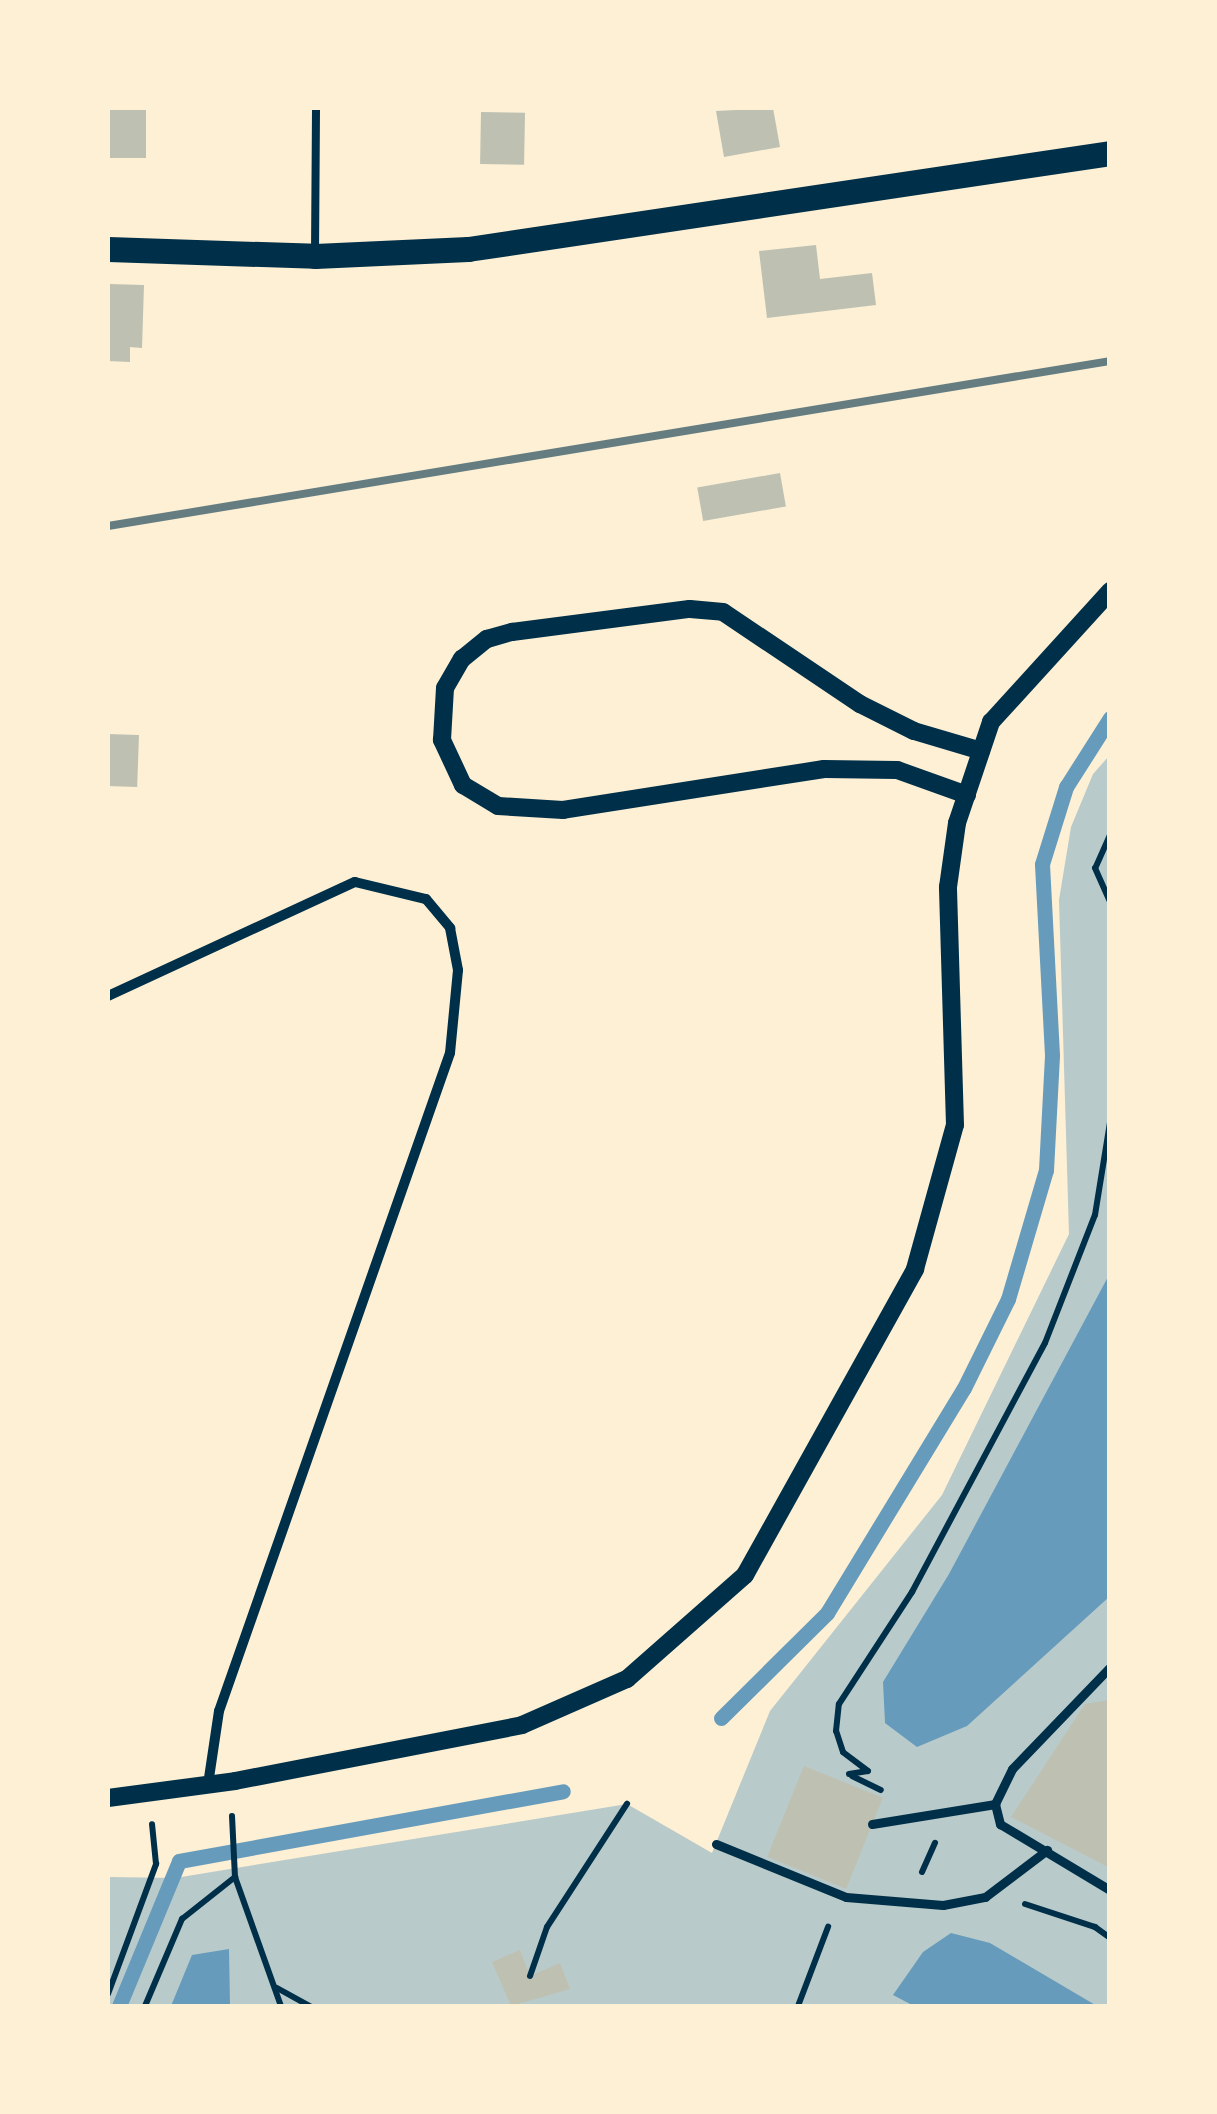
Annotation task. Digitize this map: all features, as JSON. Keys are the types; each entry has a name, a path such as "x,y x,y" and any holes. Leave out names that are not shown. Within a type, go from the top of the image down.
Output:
{"main road":[{"path":"108,249 314,256 541,241 1110,152"}],"street":[{"path":"108,1798 208,1786 522,1726 626,1680 745,1575 915,1269 955,1125 948,887 966,795 981,751 1003,706 1110,591"},
{"path":"966,795 897,770 824,769 563,810 498,806 463,785 442,740 444,688 462,659 488,639 512,632 690,609 723,612 762,632 860,704 914,731 981,751"},
{"path":"108,996 355,882 426,899 450,928 458,970 450,1054 219,1711 208,1786"},
{"path":"1110,1667 1012,1769 996,1804 1000,1824 1110,1890"},
{"path":"872,1824 996,1804"},
{"path":"716,1844 846,1898 943,1905 985,1896 1047,1850"}],"lane":[{"path":"314,256 316,108"}],"path":[{"path":"1110,835 1095,868 1110,902"},
{"path":"848,1774 868,1772 843,1752 836,1731 839,1704 912,1592 1044,1344 1095,1215 1110,1122"},
{"path":"235,1781 235,1876 281,2006"},
{"path":"108,1994 156,1864 154,1793"},
{"path":"530,1976 547,1927 626,1804"},
{"path":"144,2006 182,1919 235,1876"},
{"path":"985,1896 1095,1927 1110,1938"},
{"path":"798,2006 828,1927"},
{"path":"274,1986 310,2006"}],"shaded area":[{"path":"1109,756 1109,2006 108,2006 108,1877 175,1878 627,1804 712,1853 770,1711 942,1495 1069,1234 1059,900 1071,827 1093,774"}],"water":[{"path":"1109,1275 1109,1597 967,1726 917,1747 885,1723 883,1682 949,1574"},
{"path":"951,1933 990,1943 1097,2006 914,2006 893,1995 923,1952"},
{"path":"229,1949 230,2006 171,2006 192,1955"}],"building":[{"path":"108,108 146,108 146,158 108,158"},
{"path":"773,108 780,147 724,157 716,111"},
{"path":"481,112 525,113 524,165 480,164"},
{"path":"816,245 820,279 872,273 876,305 767,318 759,251"},
{"path":"109,284 144,285 142,348 130,347 130,362 108,361"},
{"path":"780,473 786,506 703,521 697,488"},
{"path":"108,734 139,735 137,787 108,786"},
{"path":"1110,1700 1110,1868 1011,1817 1085,1704"},
{"path":"804,1766 883,1798 846,1889 767,1857"},
{"path":"520,1950 530,1976 560,1963 570,1989 511,2006 492,1962"}],"waterway":[{"path":"721,1718 827,1613 964,1388 1008,1299 1046,1170 1052,1055 1042,864 1066,787 1110,718"},
{"path":"119,2006 179,1861 563,1791"}],"railway":[{"path":"108,526 1110,361"}]}
